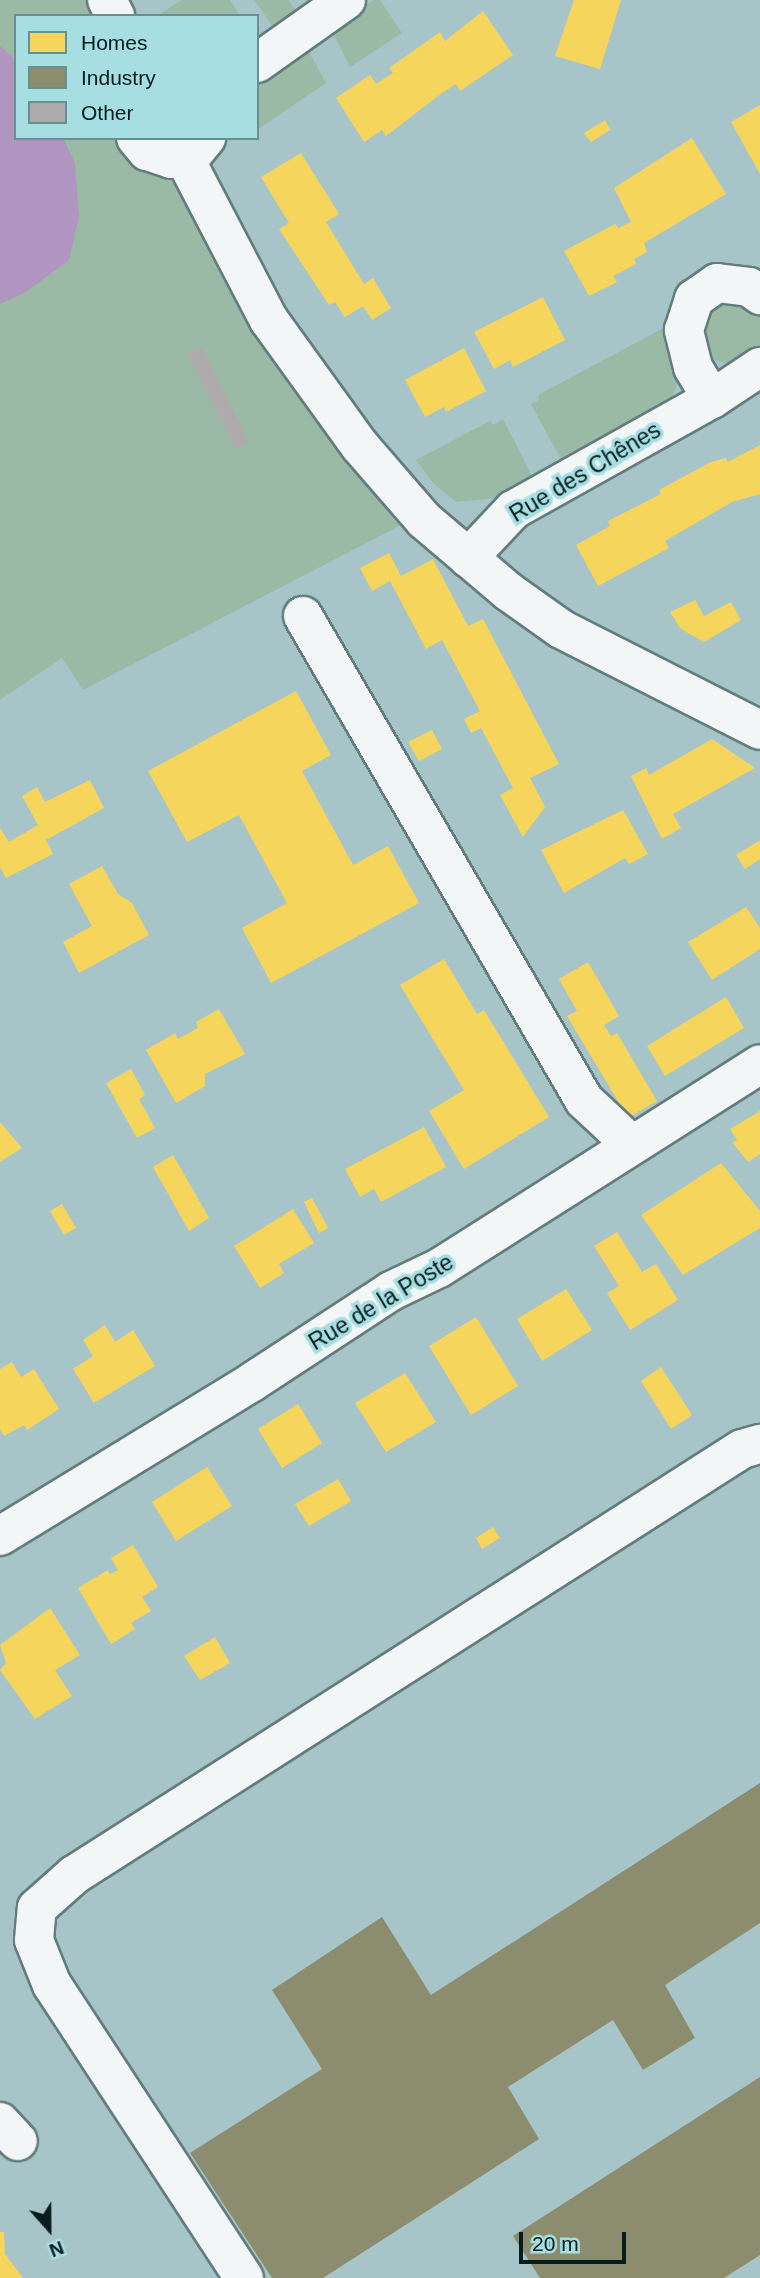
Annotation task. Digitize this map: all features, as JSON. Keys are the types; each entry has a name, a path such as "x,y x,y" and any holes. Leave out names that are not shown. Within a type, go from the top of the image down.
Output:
{"street":[{"path":"259,62 346,0"},
{"path":"138,140 158,157 195,148 269,320 317,389 424,520 468,558 561,629 760,730"},
{"path":"712,399 694,367 684,330 695,299 717,283 749,287 760,296"},
{"name":"Rue des Chênes","path":"468,558 513,510 712,399 760,367"},
{"path":"303,616 584,1100 630,1143"},
{"name":"Rue de la Poste","path":"0,1536 252,1382 391,1291 439,1268 630,1143 760,1064"},
{"path":"244,2278 52,1985 34,1940 37,1908 74,1875 742,1449 760,1444"}],"green space":[{"path":"0,0 90,0 96,14 14,14 14,140 119,140 156,174 178,182 409,521 83,690 62,658 0,700"},
{"path":"181,0 230,0 239,14 160,14"},
{"path":"254,0 289,0 299,16 276,31"},
{"path":"373,0 380,0 402,33 350,67 331,29"},
{"path":"306,46 326,83 259,129 259,78"},
{"path":"726,297 760,314 760,349 733,365 711,359 703,351 699,317"},
{"path":"671,324 679,380 672,398 662,408 563,463 531,404 539,400 538,395"},
{"path":"503,419 533,478 497,498 456,502 433,483 416,460 490,421 493,425"}],"shaded area":[{"path":"0,46 14,58 14,140 64,140 75,163 79,216 69,260 26,292 0,304"}],"building: Homes":[{"path":"574,0 621,0 600,69 555,56"},
{"path":"483,11 513,55 460,91 456,84 386,136 382,130 364,142 336,98 370,75 376,84 393,73 389,68 440,32 445,41"},
{"path":"760,105 760,174 731,122"},
{"path":"605,120 610,130 591,142 584,133"},
{"path":"692,138 726,194 644,243 647,252 634,259 636,264 613,276 617,282 589,296 564,251 615,224 618,228 631,222 614,188"},
{"path":"301,153 339,214 326,222 364,284 373,278 391,308 372,320 363,306 345,317 335,302 329,305 279,229 289,223 261,177"},
{"path":"543,297 565,340 513,367 510,360 494,369 474,332"},
{"path":"464,348 486,391 446,412 444,407 425,417 405,380"},
{"path":"760,445 760,494 732,502 665,541 669,548 598,586 576,545 610,526 608,521 661,494 659,490 711,462 726,458 728,462"},
{"path":"389,553 401,576 433,559 468,626 483,619 559,764 530,778 545,807 523,837 500,795 513,788 481,728 471,733 464,719 480,711 442,640 426,649 390,581 372,591 360,568"},
{"path":"695,600 704,616 731,602 741,620 704,642 681,629 670,612"},
{"path":"296,691 331,755 302,771 353,865 388,846 419,903 271,983 242,928 287,903 239,815 187,842 148,771"},
{"path":"432,730 442,749 419,761 408,742"},
{"path":"712,739 755,768 673,814 681,828 662,839 631,776 646,768 649,775"},
{"path":"90,780 104,808 46,840 53,854 6,878 0,867 0,828 9,842 38,825 22,796 37,787 45,802"},
{"path":"623,810 648,854 629,864 625,858 564,893 541,850"},
{"path":"760,840 760,859 745,869 736,855"},
{"path":"102,866 118,894 132,903 149,935 79,973 63,942 92,926 69,884"},
{"path":"746,907 760,928 760,949 712,980 688,942"},
{"path":"444,959 477,1014 484,1010 549,1117 464,1169 429,1111 464,1090 400,985"},
{"path":"588,962 619,1016 604,1025 611,1036 617,1033 657,1101 628,1118 567,1016 577,1011 559,979"},
{"path":"726,997 744,1028 665,1076 647,1046"},
{"path":"219,1009 245,1054 205,1074 205,1086 176,1103 146,1050 175,1033 178,1039 198,1028 196,1022"},
{"path":"131,1069 145,1095 139,1099 155,1128 137,1138 106,1083"},
{"path":"760,1111 760,1154 748,1162 732,1142 737,1140 730,1129"},
{"path":"0,1122 22,1148 0,1162"},
{"path":"424,1127 446,1167 381,1202 374,1189 360,1197 345,1169"},
{"path":"173,1155 209,1218 189,1231 153,1167"},
{"path":"721,1163 760,1211 760,1228 683,1275 641,1215"},
{"path":"312,1198 328,1228 319,1233 304,1202"},
{"path":"62,1204 76,1228 64,1235 50,1211"},
{"path":"293,1209 314,1243 279,1264 284,1273 260,1288 234,1246"},
{"path":"617,1232 642,1272 656,1264 678,1300 630,1330 607,1293 619,1286 594,1246"},
{"path":"566,1289 592,1330 542,1361 517,1319"},
{"path":"476,1317 518,1386 471,1415 429,1346"},
{"path":"105,1325 115,1342 133,1330 155,1366 94,1403 73,1369 93,1356 83,1340"},
{"path":"12,1362 21,1377 34,1369 59,1409 27,1430 24,1425 4,1436 0,1429 0,1369"},
{"path":"661,1367 692,1415 671,1429 641,1381"},
{"path":"405,1373 436,1422 386,1452 355,1403"},
{"path":"298,1404 322,1443 282,1468 258,1429"},
{"path":"207,1467 232,1506 176,1541 152,1502"},
{"path":"338,1479 351,1501 309,1526 295,1504"},
{"path":"493,1527 500,1538 482,1549 476,1538"},
{"path":"133,1545 158,1587 142,1597 151,1611 131,1623 135,1629 111,1644 78,1588 108,1570 110,1574 118,1570 111,1558"},
{"path":"50,1608 80,1655 55,1670 72,1696 35,1719 0,1670 6,1663 0,1645"},
{"path":"215,1637 230,1663 200,1680 184,1656"},
{"path":"0,2232 4,2232 5,2254 23,2278 0,2278"}],"building: Industry":[{"path":"760,1783 760,1923 665,1985 695,2038 643,2070 613,2020 508,2087 539,2139 323,2278 272,2278 190,2153 322,2069 272,1990 382,1917 431,1995"},
{"path":"760,2077 760,2255 724,2278 540,2278 513,2236"}],"building: Other":[{"path":"202,347 249,442 235,449 187,354"}]}
